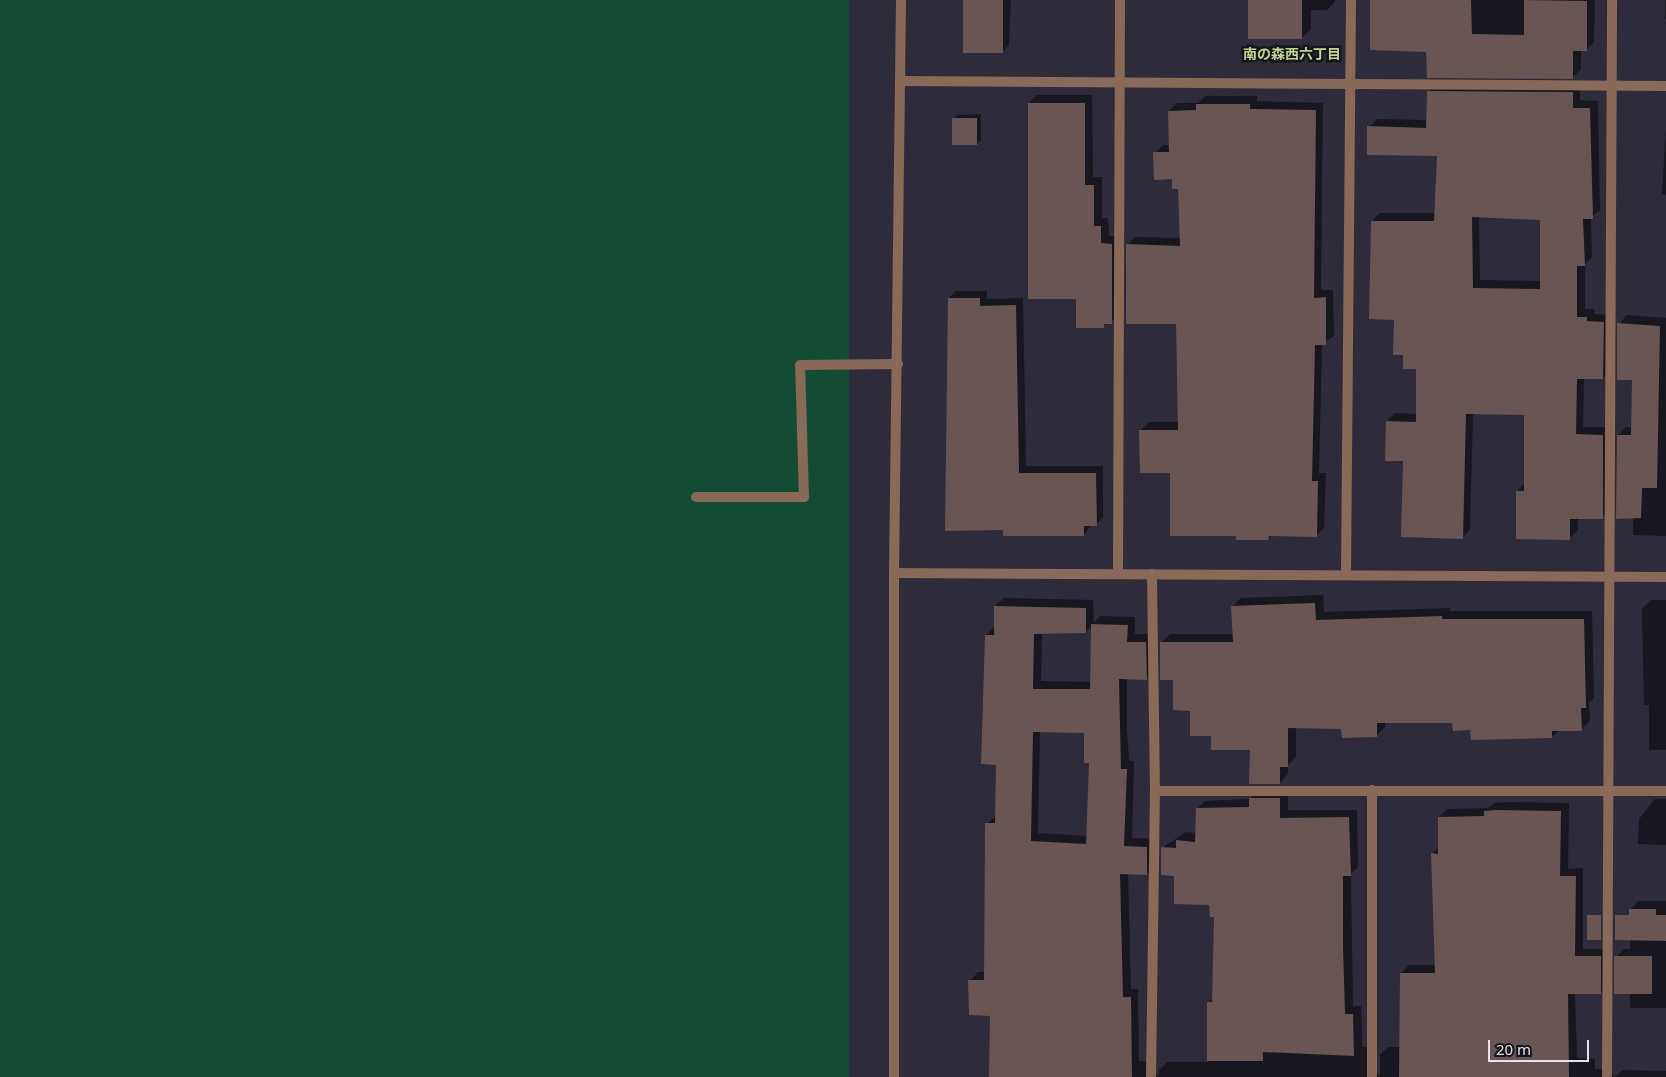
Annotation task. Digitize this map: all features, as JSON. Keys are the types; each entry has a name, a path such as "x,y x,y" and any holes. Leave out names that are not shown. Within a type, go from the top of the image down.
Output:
{"street":[{"path":"894,1077 894,573 902,82 901,0"},
{"path":"1118,574 1120,0"},
{"path":"1346,574 1351,0"},
{"path":"1607,1077 1612,0"},
{"path":"902,82 1119,81 1666,86"},
{"path":"696,497 804,497 800,365 898,364"},
{"path":"894,573 1346,574 1666,578"},
{"path":"1151,1077 1155,791 1152,574"},
{"path":"1372,790 1372,1077"},
{"path":"1155,791 1666,790"}],"green space":[{"path":"0,0 849,0 849,1077 0,1077"}],"building":[{"path":"963,0 1003,0 1003,53 963,53"},
{"path":"1248,0 1302,0 1302,39 1248,39"},
{"path":"1370,0 1471,0 1472,34 1524,35 1524,0 1587,1 1587,51 1573,51 1573,79 1427,78 1426,52 1370,50"},
{"path":"1427,91 1573,92 1573,108 1590,108 1593,219 1583,219 1585,266 1577,266 1577,317 1587,317 1587,321 1604,322 1603,379 1577,379 1576,434 1603,435 1603,519 1570,519 1570,540 1516,539 1516,491 1524,491 1524,415 1466,414 1463,539 1401,537 1403,461 1385,461 1386,421 1416,422 1416,369 1403,369 1403,355 1393,355 1394,320 1369,319 1371,221 1434,221 1437,156 1367,155 1367,126 1426,128","holes":["1472,217 1540,220 1540,289 1473,288"]},
{"path":"1028,103 1085,103 1085,185 1094,185 1094,226 1101,226 1101,243 1112,244 1112,324 1104,324 1104,328 1076,328 1076,299 1028,299"},
{"path":"1196,104 1250,104 1250,109 1316,110 1314,298 1326,297 1326,345 1315,345 1312,481 1318,481 1317,537 1269,536 1268,540 1236,540 1236,536 1170,536 1170,473 1140,473 1139,430 1178,430 1176,324 1126,324 1126,244 1180,246 1178,189 1172,189 1172,179 1154,180 1153,152 1169,152 1168,111 1196,110"},
{"path":"952,118 977,118 977,145 952,145"},
{"path":"948,298 980,298 980,306 1016,305 1019,473 1096,473 1097,526 1084,526 1084,536 1003,536 1003,530 945,531"},
{"path":"1617,323 1660,326 1657,488 1642,488 1641,518 1616,519 1617,435 1631,435 1632,380 1617,380"},
{"path":"1315,603 1316,620 1442,616 1442,619 1584,619 1586,708 1581,708 1582,731 1552,731 1552,738 1471,740 1470,730 1453,731 1452,723 1377,723 1377,737 1342,738 1341,729 1288,728 1288,767 1280,767 1280,784 1249,784 1250,750 1211,750 1211,736 1190,736 1190,711 1173,710 1173,680 1160,680 1160,642 1233,642 1231,606"},
{"path":"994,606 1086,608 1086,633 1034,634 1033,689 1090,689 1091,624 1128,625 1127,642 1146,642 1147,680 1119,679 1121,769 1127,769 1124,846 1147,847 1147,875 1120,874 1123,997 1131,997 1132,1077 989,1077 990,1016 969,1015 968,980 984,980 985,823 995,823 996,765 981,764 985,635 994,635","holes":["1033,732 1084,733 1084,763 1089,763 1086,844 1031,841"]},
{"path":"1249,798 1280,798 1280,818 1349,817 1351,876 1343,876 1343,946 1345,1014 1353,1014 1354,1056 1263,1052 1263,1061 1207,1061 1207,1002 1212,1002 1214,917 1210,917 1209,905 1174,904 1174,876 1161,875 1161,847 1176,848 1176,840 1195,842 1196,808 1249,807"},
{"path":"1484,811 1561,811 1560,876 1576,876 1575,956 1601,956 1601,994 1568,994 1569,1077 1399,1077 1400,973 1435,973 1431,853 1438,854 1438,817 1484,816"},
{"path":"1629,909 1656,909 1656,915 1666,915 1666,941 1615,940 1615,915 1629,915"},
{"path":"1587,915 1601,915 1601,940 1587,940"},
{"path":"1614,956 1652,956 1652,994 1614,994"}],"district":[{"name":"南の森西六丁目","path":"1292,54"}]}
